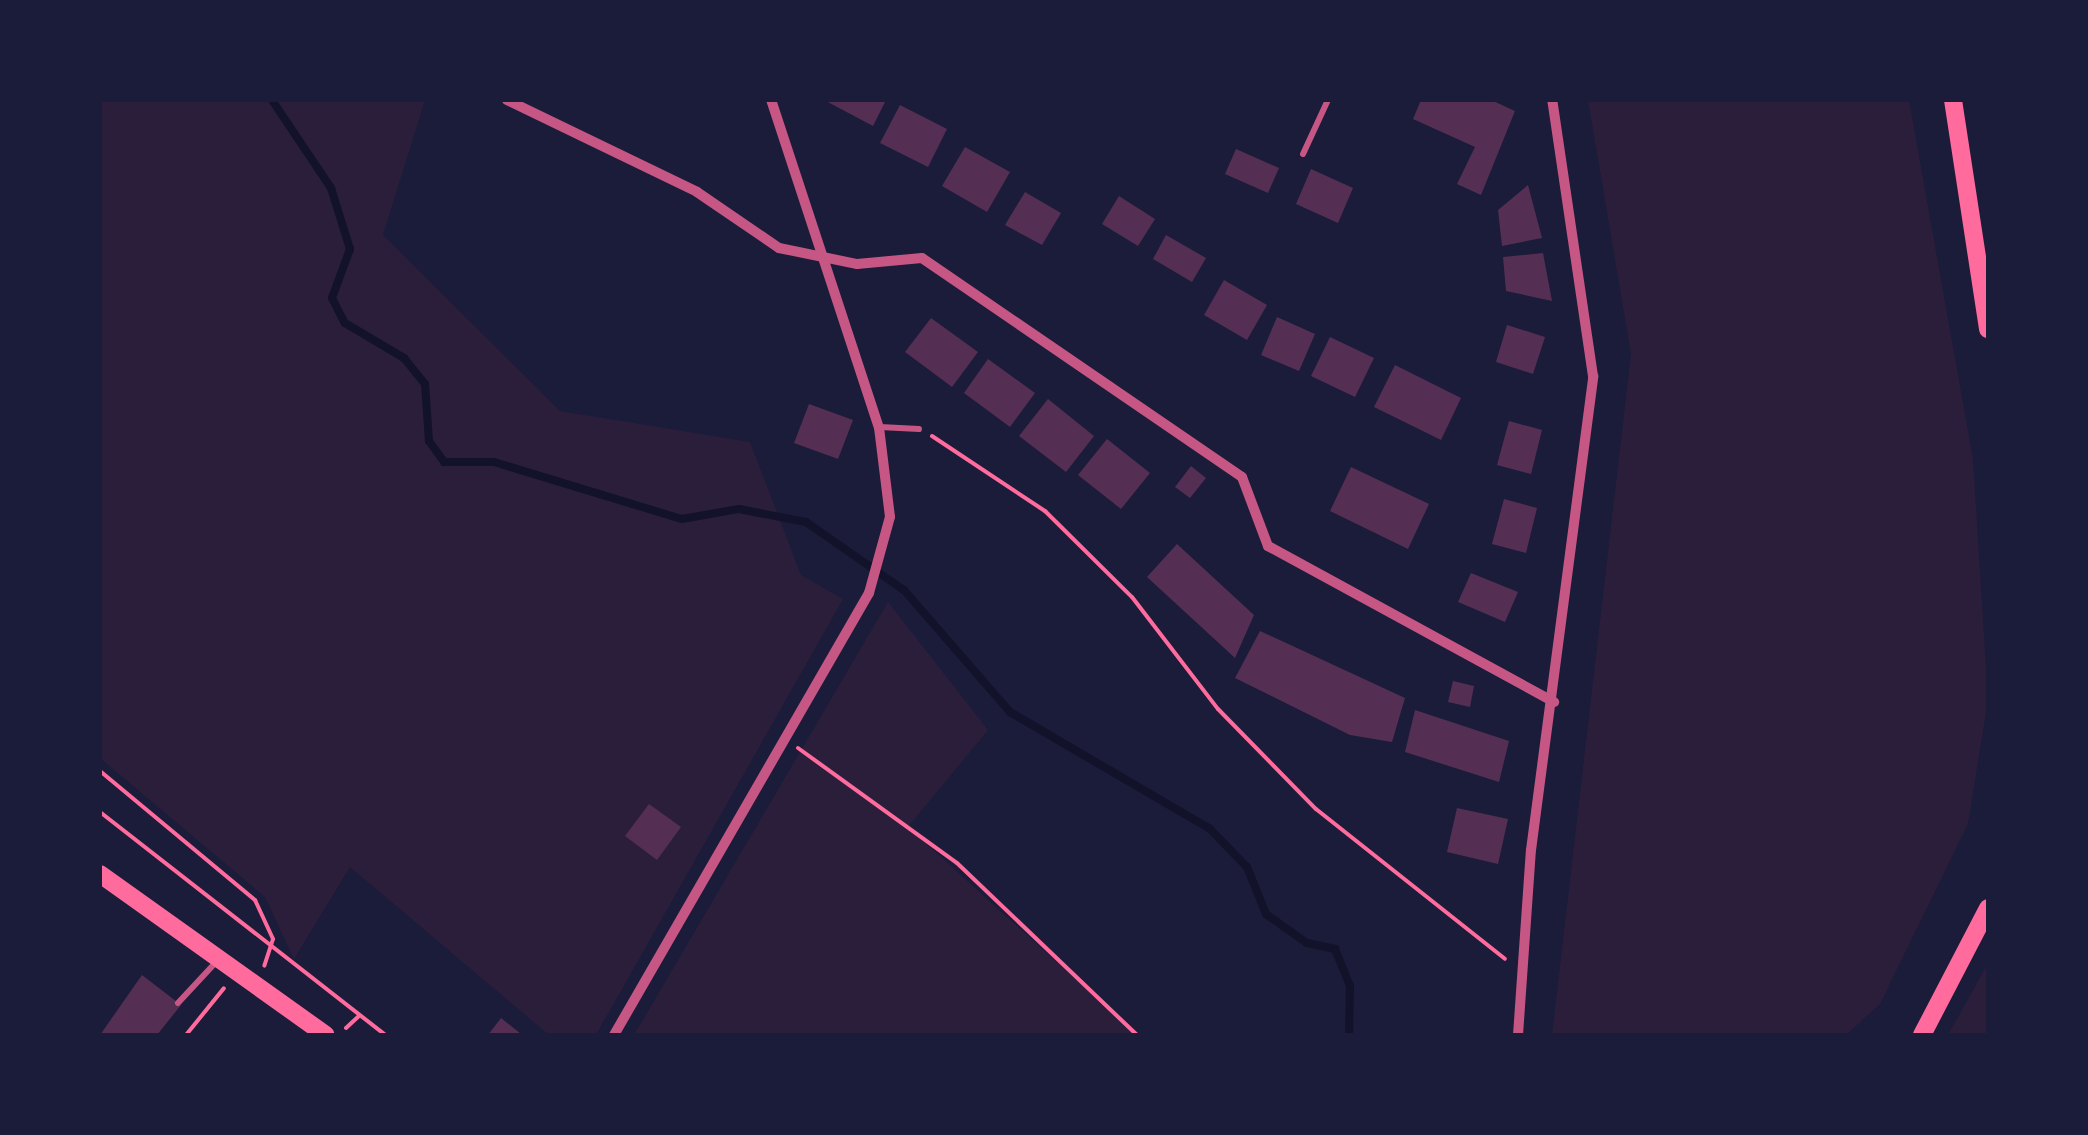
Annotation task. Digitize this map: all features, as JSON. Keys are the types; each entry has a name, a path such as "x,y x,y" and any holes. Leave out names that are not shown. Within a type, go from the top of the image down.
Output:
{"main road":[{"path":"1953,100 1988,329"},
{"path":"100,874 326,1035"},
{"path":"1922,1035 1988,908"}],"street":[{"path":"507,100 697,192 779,248 818,261 904,256 938,267 1242,477 1268,546 1554,702"},
{"path":"614,1035 869,593 882,558 890,517 879,428 818,261 770,100"},
{"path":"1518,1035 1520,973 1593,376 1552,100"}],"lane":[{"path":"1303,154 1328,100"},
{"path":"879,428 919,429"},
{"path":"178,1003 219,959"}],"path":[{"path":"919,429 1044,512 1132,597 1218,709 1316,809 1520,973"},
{"path":"786,740 956,863 1138,1035"},
{"path":"100,771 255,900 273,954"},
{"path":"100,812 273,954 385,1035"},
{"path":"186,1035 214,999"}],"shaded area":[{"path":"100,100 425,100 383,235 560,411 750,442 801,575 843,599 596,1035 549,1035 350,867 294,959 265,897 100,758"},
{"path":"1588,100 1909,100 1973,459 1988,700 1968,824 1880,1004 1846,1035 1552,1035 1631,354"},
{"path":"888,602 988,730 908,827 1137,1035 634,1035"},
{"path":"1988,963 1988,1035 1948,1035"}],"building":[{"path":"824,100 886,100 873,126"},
{"path":"1421,100 1491,100 1515,111 1481,195 1457,184 1475,147 1413,119"},
{"path":"900,105 947,129 928,167 880,143"},
{"path":"965,147 1010,172 987,212 942,186"},
{"path":"1236,149 1279,168 1268,193 1225,174"},
{"path":"1311,169 1353,188 1338,223 1296,204"},
{"path":"1528,185 1542,238 1502,246 1498,210"},
{"path":"1025,192 1061,213 1042,245 1005,225"},
{"path":"1119,196 1155,219 1138,246 1102,224"},
{"path":"1166,235 1206,258 1192,282 1153,259"},
{"path":"1543,253 1552,301 1506,291 1503,257"},
{"path":"1224,280 1267,305 1247,340 1204,315"},
{"path":"1277,317 1315,334 1299,371 1261,355"},
{"path":"931,318 978,352 952,387 905,352"},
{"path":"1507,325 1545,337 1533,374 1496,362"},
{"path":"1330,337 1374,358 1355,397 1311,376"},
{"path":"988,359 1035,393 1010,427 964,393"},
{"path":"1395,365 1461,398 1441,440 1374,407"},
{"path":"1048,399 1094,436 1066,472 1019,436"},
{"path":"809,404 853,420 838,459 794,443"},
{"path":"1509,421 1542,430 1531,474 1497,465"},
{"path":"1107,439 1150,473 1121,509 1078,475"},
{"path":"1191,466 1206,478 1190,498 1175,487"},
{"path":"1351,467 1429,504 1408,549 1330,511"},
{"path":"1504,499 1537,508 1526,553 1492,544"},
{"path":"1177,544 1254,615 1235,658 1147,577"},
{"path":"1471,573 1518,592 1505,622 1458,602"},
{"path":"1260,631 1405,698 1392,742 1350,735 1235,678"},
{"path":"1453,681 1474,686 1470,707 1448,702"},
{"path":"1415,710 1509,741 1499,782 1405,752"},
{"path":"649,804 681,827 657,860 625,836"},
{"path":"1457,808 1508,819 1498,864 1447,852"},
{"path":"142,975 181,1005 157,1035 100,1035"},
{"path":"501,1018 521,1034 532,1035 488,1035"}],"waterway":[{"path":"272,100 331,188 350,249 332,298 345,323 404,358 425,384 429,441 444,462 494,462 682,519 739,509 806,522 904,590 1010,712 1210,829 1247,867 1266,914 1307,943 1335,949 1350,986 1349,1035"}]}
